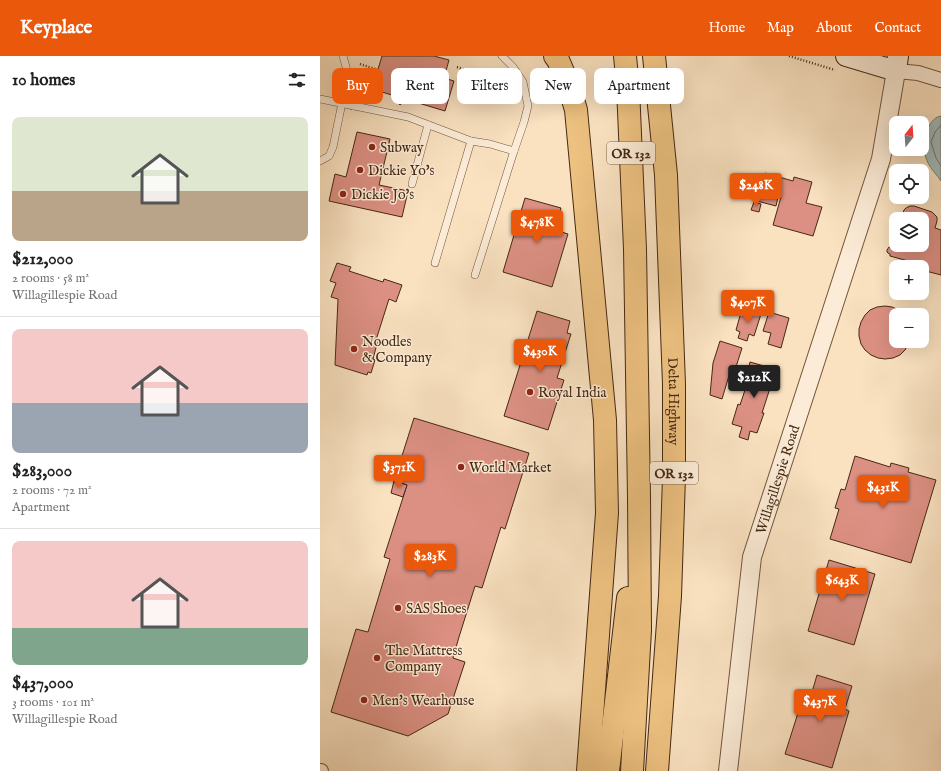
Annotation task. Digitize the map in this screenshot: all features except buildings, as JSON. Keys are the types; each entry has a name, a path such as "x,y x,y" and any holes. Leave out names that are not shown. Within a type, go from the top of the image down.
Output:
{"highway":[{"path":"555,56 569,86 576,110 605,420 607,513 588,771"},
{"path":"611,56 635,249"},
{"name":"OR 132","path":"625,56 628,88 635,249 639,497"},
{"name":"Delta Highway","path":"654,56 666,175 674,384 674,476 670,596 657,771"},
{"path":"664,56 666,175"},
{"path":"608,771 639,497"},
{"path":"632,771 640,630 639,497"}],"main road":[{"path":"846,56 897,63"}],"street":[{"path":"897,63 918,73 941,80"},
{"name":"Willagillespie Road","path":"728,771 752,557 882,158 897,63"}],"lane":[{"path":"343,56 353,106"},
{"path":"475,275 528,106 523,82 513,67 502,56"},
{"path":"320,99 332,101"},
{"path":"320,161 329,156 333,148 342,104"},
{"path":"346,104 408,117 471,141 490,144 514,151"},
{"path":"412,184 428,125"},
{"path":"435,263 471,141"}],"path":[{"path":"360,64 372,68"}],"water":[{"path":"941,116 941,181 931,168 926,156 929,156 929,126 935,118"}],"place":[{"name":"Subway","path":"372,147"},
{"name":"Dickie Yo's","path":"360,170"},
{"name":"Dickie Jo's","path":"343,194"},
{"name":"Noodles & Company","path":"354,349"},
{"name":"Royal India","path":"530,392"},
{"name":"World Market","path":"461,467"},
{"name":"SAS Shoes","path":"398,608"},
{"name":"The Mattress Company","path":"377,658"},
{"name":"Men's Wearhouse","path":"364,700"}]}
